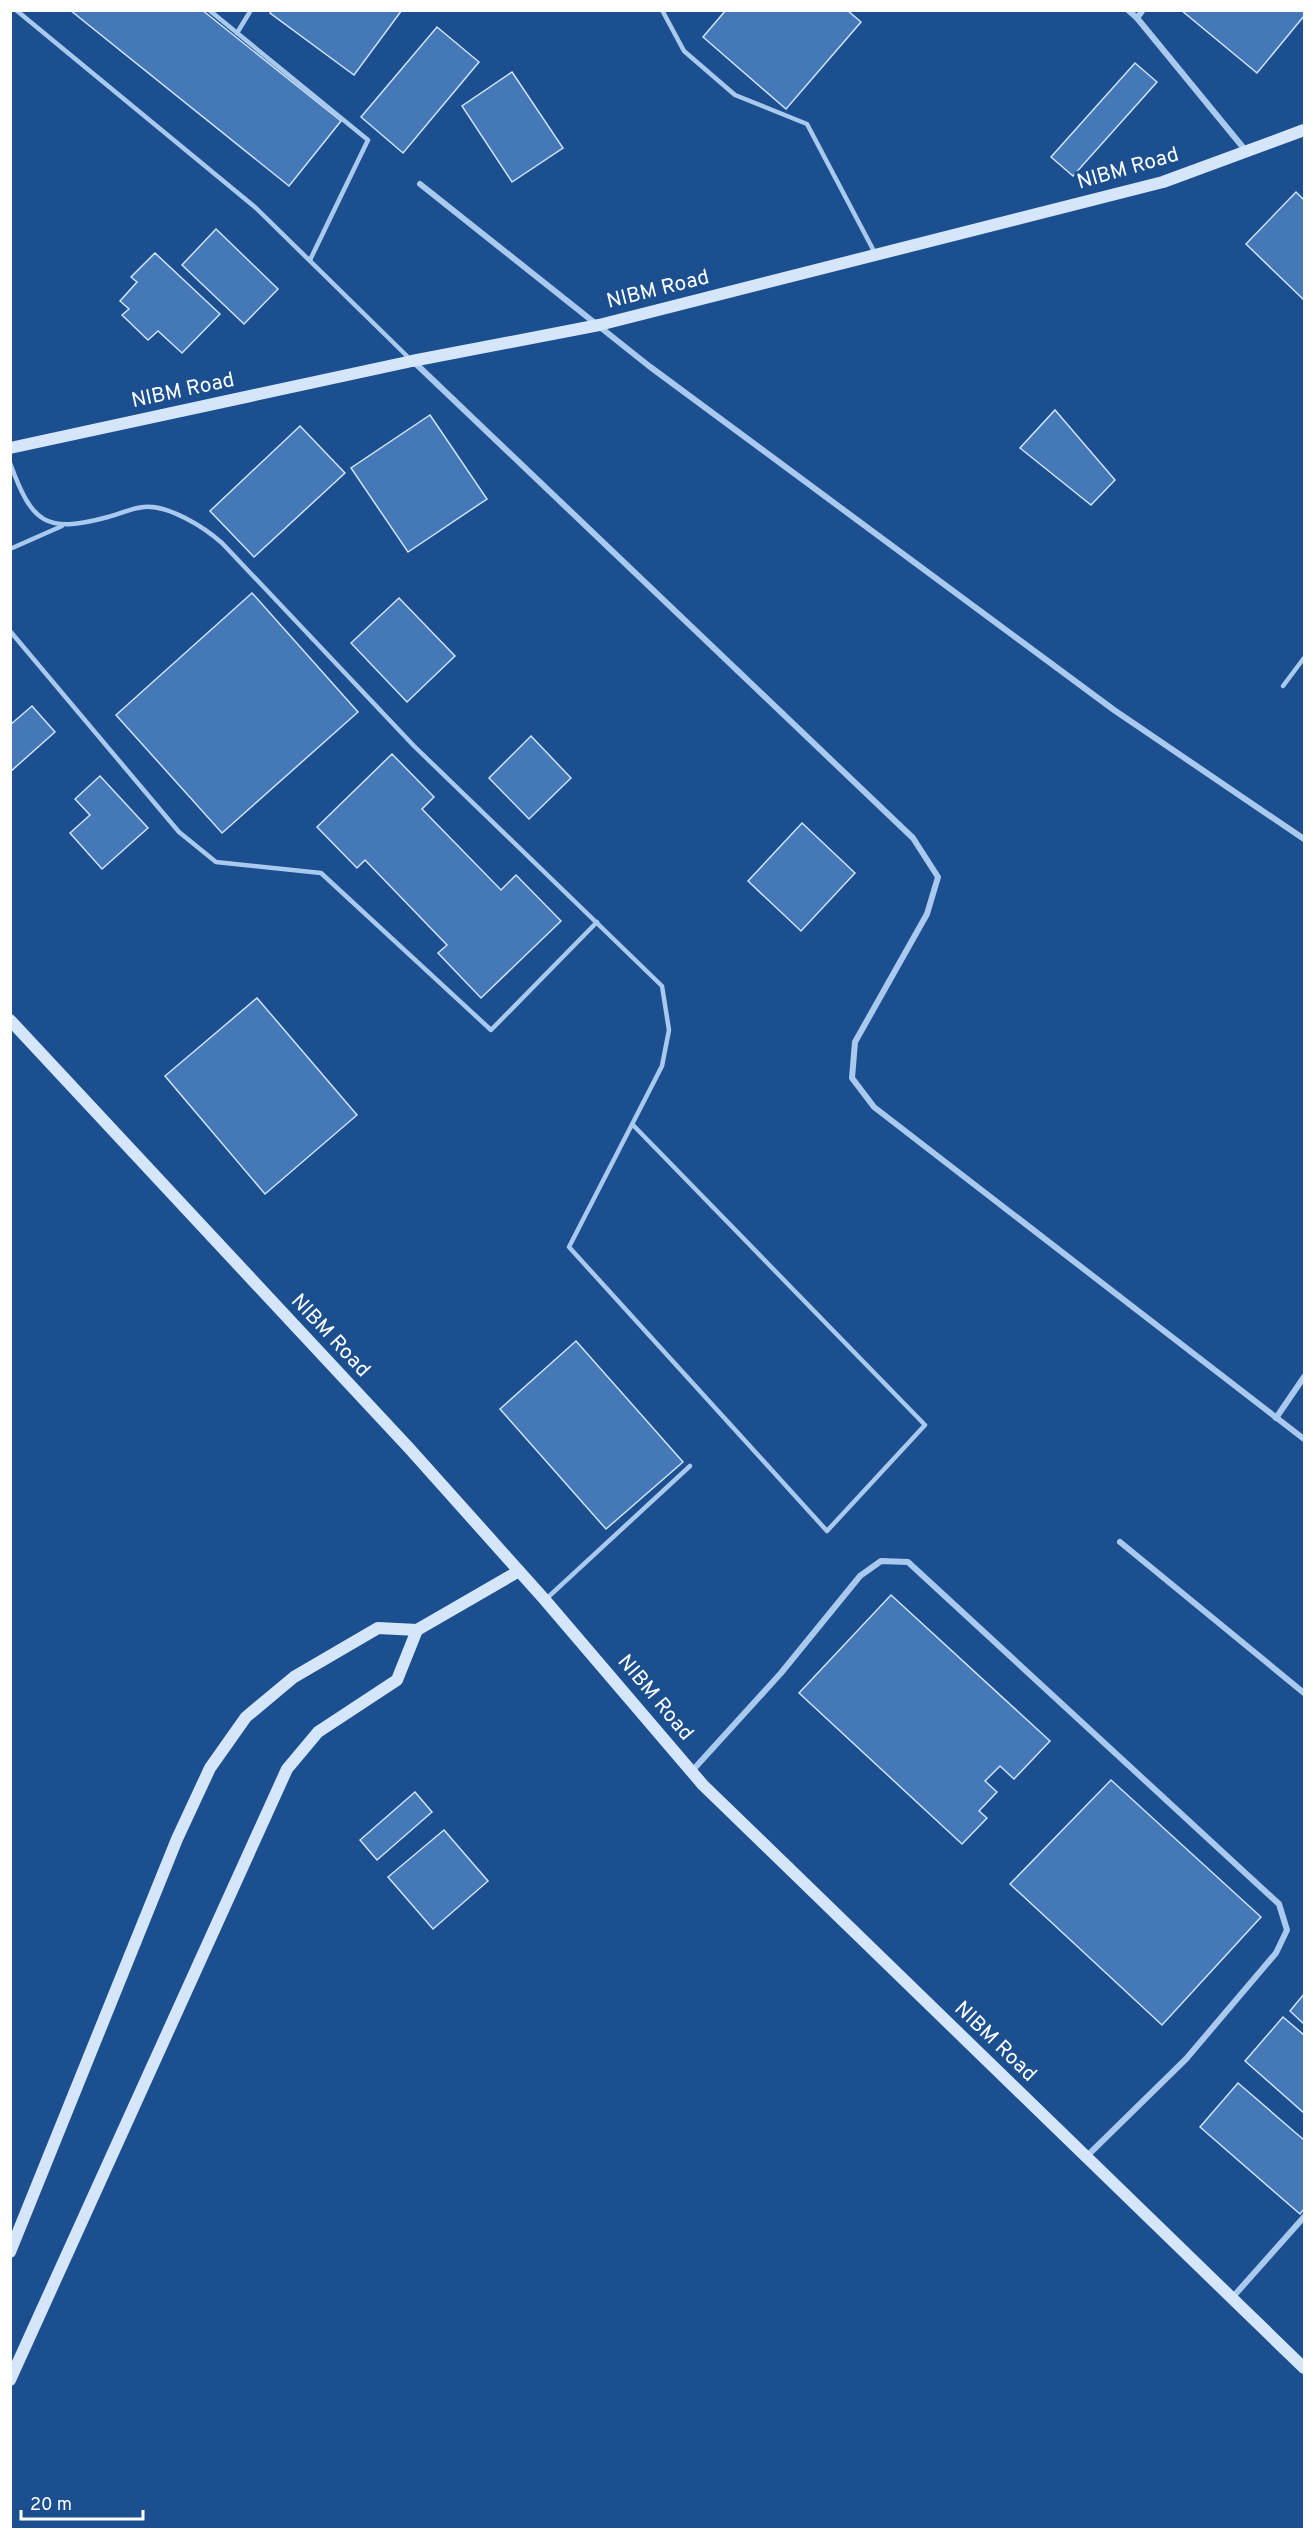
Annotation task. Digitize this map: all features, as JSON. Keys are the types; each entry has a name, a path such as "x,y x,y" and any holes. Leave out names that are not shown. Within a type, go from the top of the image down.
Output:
{"main road":[{"name":"NIBM Road","path":"10,448 412,361 599,324 1163,182 1305,130"},
{"name":"NIBM Road","path":"10,1020 409,1449 545,1600 692,1772 1305,2368"},
{"path":"10,2252 177,1839 210,1768 246,1717 294,1677 378,1628 417,1630 519,1571"},
{"path":"10,2380 287,1770 318,1732 397,1680 417,1630"}],"street":[{"path":"1128,10 1246,151"},
{"path":"1137,18 1143,10"},
{"path":"420,184 649,366 1114,710 1305,839"},
{"path":"412,361 913,838 938,877 927,914 855,1042 852,1078 874,1107 1305,1439"},
{"path":"1276,1418 1305,1377"},
{"path":"1120,1542 1305,1693"},
{"path":"692,1772 781,1673 860,1576 881,1561 908,1562 1279,1904 1287,1930 1276,1953 1186,2058 1086,2157"},
{"path":"1232,2299 1305,2217"}],"lane":[{"path":"16,10 256,208 412,361"},
{"path":"209,10 368,140 310,260"},
{"path":"237,33 251,10"},
{"path":"663,10 684,51 735,95 807,124 876,255"},
{"path":"10,463 20,488 37,515 62,526"},
{"path":"10,549 62,526 84,524 145,507 165,511 204,527 230,551 414,746 662,986 669,1030 662,1066 569,1247 826,1531 925,1425 633,1125"},
{"path":"10,631 179,832 216,862 321,873 491,1030 597,921"},
{"path":"1283,686 1305,658"},
{"path":"545,1600 690,1466"}],"building":[{"path":"70,10 202,10 341,121 289,186"},
{"path":"272,10 402,10 354,75 270,13"},
{"path":"726,10 847,10 861,22 786,109 703,37"},
{"path":"1181,10 1304,10 1304,16 1257,73"},
{"path":"437,27 479,62 403,153 361,117"},
{"path":"1135,63 1157,82 1073,176 1051,157"},
{"path":"512,72 563,148 512,182 462,106"},
{"path":"1296,192 1304,200 1304,300 1246,244"},
{"path":"216,229 278,289 244,324 182,265"},
{"path":"155,253 220,314 182,353 158,331 148,340 122,315 129,309 120,301 137,282 131,277"},
{"path":"1055,410 1115,480 1091,505 1020,448"},
{"path":"430,415 487,499 408,552 351,468"},
{"path":"300,426 345,473 254,557 210,511"},
{"path":"252,593 358,712 222,833 116,715"},
{"path":"399,598 455,656 407,702 351,643"},
{"path":"32,706 55,732 10,772 10,725"},
{"path":"531,736 571,778 529,819 489,778"},
{"path":"392,754 434,797 422,809 501,890 516,875 561,921 481,998 438,953 447,945 365,860 357,868 317,827"},
{"path":"100,776 148,828 102,869 70,833 90,815 75,799"},
{"path":"802,823 855,873 801,931 748,881"},
{"path":"257,998 357,1115 265,1194 165,1076"},
{"path":"576,1341 683,1462 606,1529 500,1409"},
{"path":"891,1595 1050,1741 1014,1779 1000,1766 985,1781 997,1792 979,1811 987,1818 962,1844 799,1693"},
{"path":"1111,1780 1261,1917 1162,2025 1010,1884"},
{"path":"415,1792 432,1812 377,1860 360,1840"},
{"path":"444,1830 488,1881 433,1929 388,1877"},
{"path":"1304,1994 1304,2024 1290,2011"},
{"path":"1283,2017 1304,2035 1304,2113 1245,2061"},
{"path":"1238,2083 1304,2140 1304,2209 1300,2214 1200,2127"}]}
